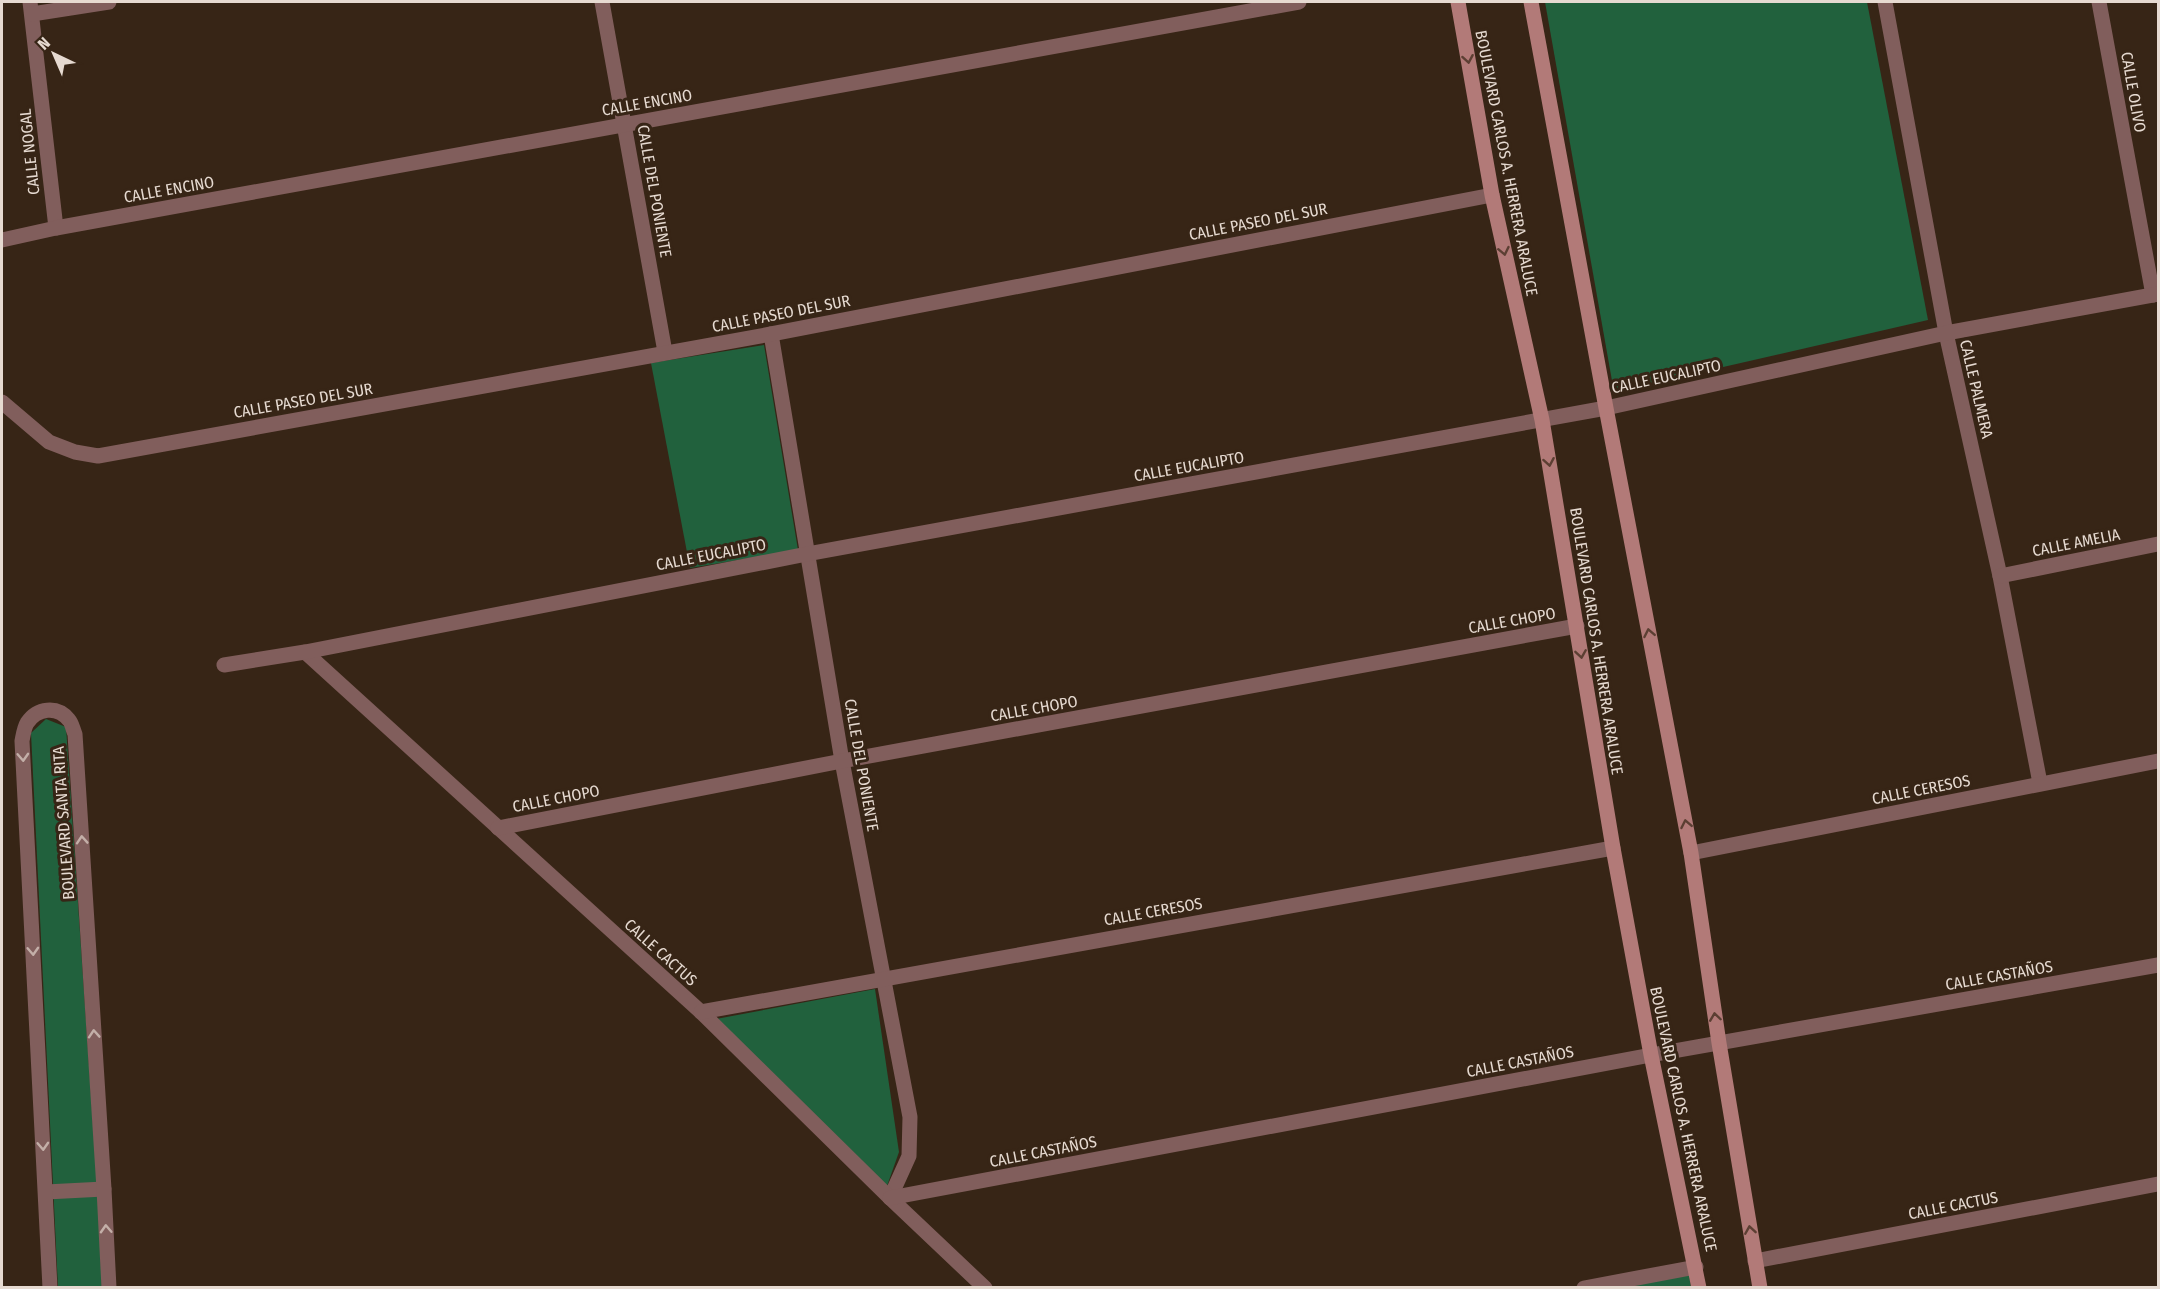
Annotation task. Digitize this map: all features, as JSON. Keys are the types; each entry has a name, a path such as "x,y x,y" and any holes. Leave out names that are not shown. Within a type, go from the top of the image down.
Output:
{"street":[{"path":"31,8 109,2"},
{"name":"CALLE DEL PONIENTE","path":"602,2 665,352"},
{"name":"CALLE ENCINO","path":"2,240 56,228 1299,2"},
{"name":"BOULEVARD CARLOS A. HERRERA ARALUCE","path":"1458,2 1492,195 1542,420 1613,848 1651,1055 1699,1287"},
{"path":"1531,2 1691,853 1719,1043 1760,1287"},
{"name":"CALLE PALMERA","path":"1885,2 1946,333 2000,576 2040,783"},
{"name":"CALLE OLIVO","path":"2099,2 2156,294"},
{"name":"CALLE NOGAL","path":"31,8 56,228"},
{"name":"CALLE PASEO DEL SUR","path":"2,402 49,442 75,452 98,456 771,334 1492,195"},
{"name":"CALLE EUCALIPTO","path":"224,665 305,652 807,554 1606,408 1946,333 2156,294"},
{"name":"CALLE DEL PONIENTE","path":"771,334 842,761 910,1117 909,1156 890,1198"},
{"name":"CALLE AMELIA","path":"2000,576 2158,544"},
{"name":"CALLE CHOPO","path":"498,828 842,761 1577,626"},
{"name":"CALLE CACTUS","path":"305,652 700,1012 890,1198 985,1287"},
{"name":"BOULEVARD SANTA RITA","path":"50,1287 22,741 26,724 36,714 46,709 59,712 69,720 75,734 109,1287"},
{"name":"CALLE CERESOS","path":"1691,853 2158,761"},
{"name":"CALLE CERESOS","path":"700,1012 1613,848"},
{"name":"CALLE CASTAÑOS","path":"890,1198 1651,1055 2158,965"},
{"name":"CALLE CACTUS","path":"1755,1261 2158,1184"},
{"path":"46,1192 104,1189"},
{"path":"1584,1287 1696,1267"}],"green space":[{"path":"1545,2 1867,2 1928,320 1614,392"},
{"path":"764,345 798,550 690,568 651,363"},
{"path":"46,719 66,727 102,1287 58,1287 31,733"},
{"path":"875,989 899,1152 887,1186 716,1019"},
{"path":"1689,1274 1691,1288 1618,1288"}]}
